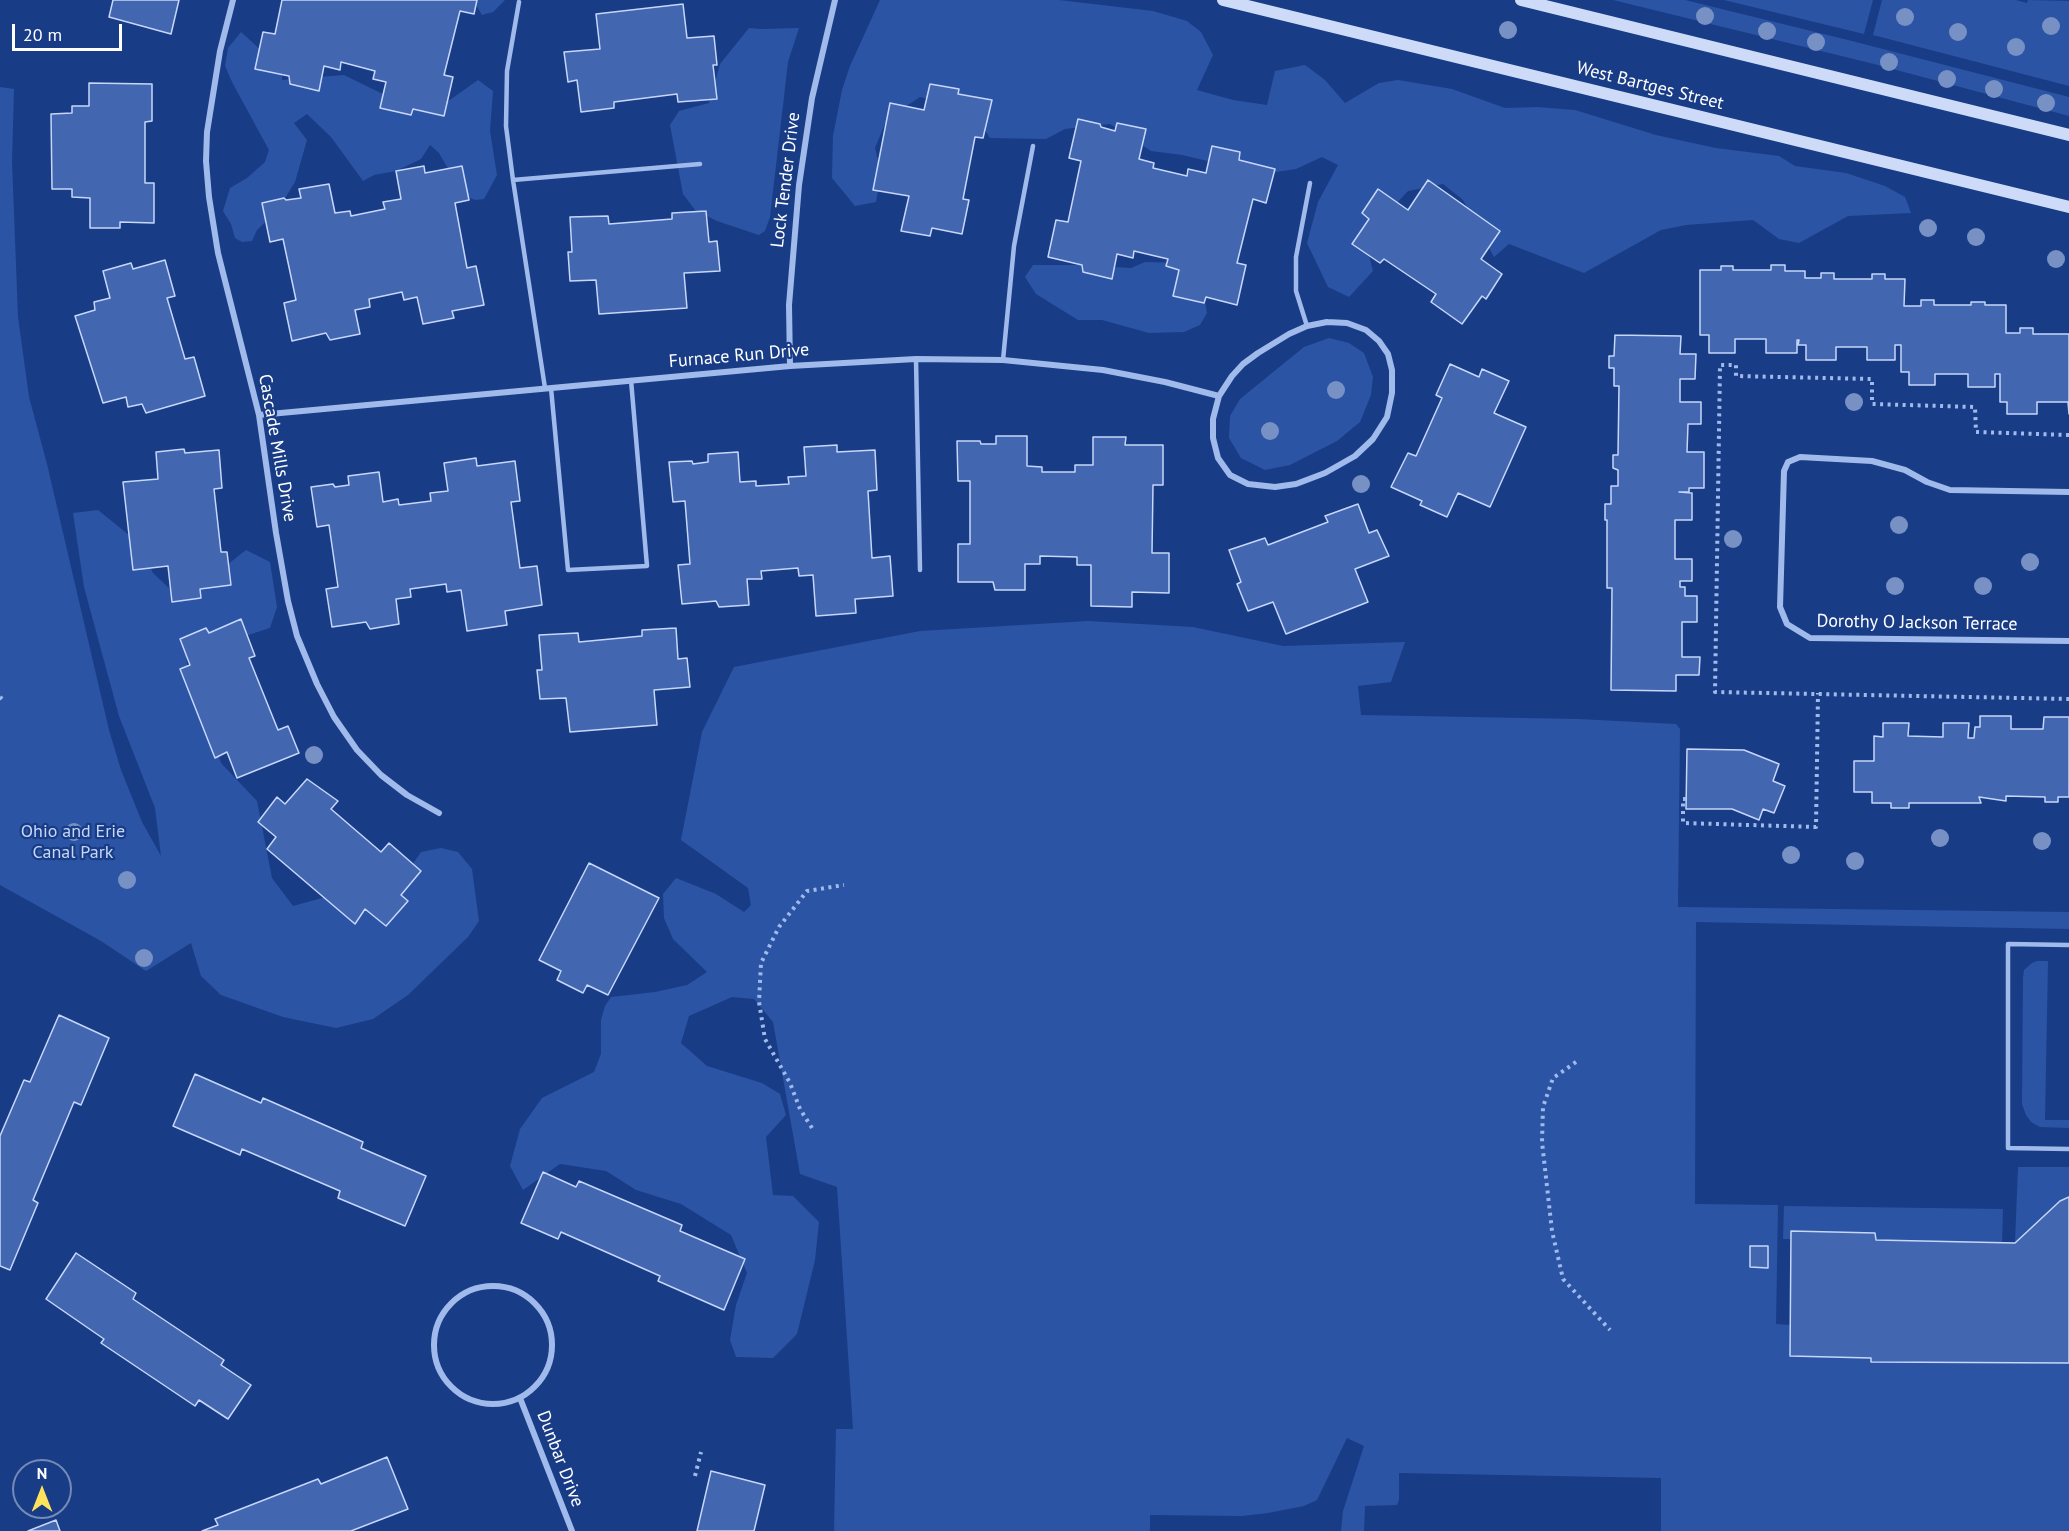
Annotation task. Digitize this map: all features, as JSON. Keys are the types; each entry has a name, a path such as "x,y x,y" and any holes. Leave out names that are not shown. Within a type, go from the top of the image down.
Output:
{"main road":[{"name":"West Bartges Street","path":"1223,0 2069,207"},
{"path":"1521,0 2069,135"}],"street":[{"name":"Cascade Mills Drive","path":"233,0 220,51 207,132 206,161 212,225 259,415 270,499 288,601 297,636 317,684 334,717 357,750 381,775 407,795 439,813"},
{"name":"Lock Tender Drive","path":"790,366 789,305 799,185 812,98 835,0"},
{"path":"1327,322 1347,323 1366,330 1379,341 1388,354 1392,370 1392,393 1387,417 1373,439 1355,456 1325,473 1296,484 1275,487 1248,484 1230,475 1218,458 1213,438 1213,419 1219,396 1243,364 1289,334 1308,326 1327,322"},
{"name":"Furnace Run Drive","path":"259,415 790,366 916,359 1003,360 1103,370 1165,382 1219,396"},
{"name":"Dorothy O Jackson Terrace","path":"2069,492 1950,490 1927,482 1905,470 1872,460 1800,457 1788,462 1784,471 1780,607 1787,624 1810,638 2069,641"},
{"name":"Dunbar Drive","path":"486,1285 506,1287 529,1297 541,1309 553,1340 552,1354 545,1374 530,1392 520,1398 506,1404 487,1405 472,1402 454,1391 440,1370 434,1342 441,1314 451,1302 469,1290 486,1285"},
{"name":"Dunbar Drive","path":"520,1398 572,1531"}],"lane":[{"path":"519,2 507,71 505,100 513,180 548,388 568,570 647,566 631,380"},
{"path":"1003,360 1014,246 1033,146"},
{"path":"513,180 700,164"},
{"path":"1308,326 1296,291 1296,257 1310,183"},
{"path":"916,359 920,570"},
{"path":"2069,945 2008,944 2008,1148 2069,1149"}],"path":[{"path":"2069,435 1976,432 1975,407 1872,404 1872,379 1736,376 1736,365 1720,365 1714,692 2069,699"},
{"path":"1686,799 1683,799 1683,823 1816,827 1818,693"},
{"path":"812,1128 765,1039 759,1002 761,963 779,927 807,891 844,885"},
{"path":"1575,1062 1554,1078 1543,1107 1542,1142 1552,1231 1563,1279 1610,1330"},
{"path":"695,1476 701,1452"}],"green space":[{"path":"473,0 505,0 493,12 482,15"},
{"path":"880,0 1059,0 1153,11 1187,21 1201,32 1213,55 1197,90 1233,100 1267,105 1275,71 1305,65 1325,80 1345,103 1379,83 1398,80 1452,89 1505,108 1537,107 1575,110 1656,135 1716,148 1779,156 1795,166 1846,173 1885,186 1905,197 1911,213 1848,216 1799,243 1779,239 1753,220 1686,225 1661,230 1584,273 1509,244 1494,257 1463,200 1443,184 1408,191 1385,216 1367,247 1373,271 1349,297 1328,287 1307,243 1318,202 1338,165 1322,157 1296,169 1263,174 1182,155 1151,151 1110,124 1065,129 1046,139 990,138 972,110 920,97 887,119 875,148 881,173 876,202 855,206 832,178 833,136 842,90 850,66"},
{"path":"1613,0 1685,0 1848,40 2069,97 2069,116 1874,64"},
{"path":"1724,0 1873,0 1864,34"},
{"path":"1882,0 2016,0 2027,3 2028,0 2069,1 2069,86 1873,35"},
{"path":"749,28 799,28 788,62 770,217 765,231 759,235 717,221 695,210 683,194 670,125 679,111 709,103 720,64"},
{"path":"241,32 282,69 282,80 344,75 395,100 425,109 447,102 478,80 493,91 490,131 497,175 484,199 475,200 456,192 450,172 439,153 430,145 421,159 396,171 374,175 363,181 331,137 307,114 294,123 307,140 295,182 277,211 257,230 252,241 242,242 235,238 231,224 223,211 230,188 247,178 265,162 269,150 225,66 228,48"},
{"name":"Ohio and Erie Canal Park","path":"0,87 14,89 12,162 18,317 29,397 47,464 109,730 121,770 142,822 161,856 155,808 119,716 84,587 73,513 98,510 140,544 153,573 170,589 223,568 246,550 270,562 277,607 270,628 186,655 189,681 209,726 221,763 257,801 272,878 293,906 344,892 384,906 421,852 441,848 458,852 472,869 479,921 468,937 408,995 373,1019 336,1028 283,1017 221,995 201,976 191,943 146,971 101,941 0,885"},
{"path":"1145,262 1184,263 1204,295 1207,313 1200,325 1184,332 1149,333 1102,320 1078,320 1036,294 1025,277 1033,265 1131,268"},
{"path":"1329,338 1349,343 1364,353 1373,377 1371,395 1360,422 1337,441 1290,465 1265,470 1241,458 1229,438 1230,416 1240,399 1304,347"},
{"path":"1088,621 1193,627 1283,646 1405,642 1391,682 1358,686 1361,715 1578,719 1676,724 1680,729 1678,907 2069,912 2069,929 1696,922 1695,1204 1778,1205 1776,1324 1790,1325 1790,1356 1871,1358 1872,1362 2069,1363 2069,1531 1661,1531 1661,1478 1399,1473 1397,1505 1365,1506 1364,1531 1341,1531 1343,1511 1364,1446 1347,1438 1317,1500 1304,1506 1268,1513 1242,1516 1150,1515 1150,1531 834,1531 836,1429 853,1429 837,1187 800,1174 773,1022 754,999 732,997 689,1016 681,1043 707,1066 762,1083 780,1094 786,1115 766,1137 773,1195 793,1196 819,1222 815,1260 797,1334 773,1358 736,1357 730,1340 736,1305 747,1273 731,1235 681,1204 636,1190 606,1171 560,1164 523,1190 510,1166 520,1129 542,1098 594,1072 601,1054 601,1020 605,1006 611,997 655,992 687,985 707,972 673,939 664,918 663,894 676,878 716,894 744,912 751,905 748,888 681,840 702,732 734,667 920,631"},
{"path":"2037,961 2048,961 2045,1120 2069,1120 2069,1128 2040,1127 2031,1122 2022,1104 2023,978 2024,970"},
{"path":"2018,1167 2069,1167 2069,1197 2060,1201 2015,1243"},
{"path":"1784,1206 2003,1209 2002,1243 1876,1240 1875,1233 1792,1231 1791,1239 1783,1239"}],"building":[{"path":"113,0 179,0 171,34 109,17"},
{"path":"282,0 477,0 474,14 460,11 444,75 453,77 444,116 413,109 411,115 380,108 386,82 373,79 375,71 341,62 340,70 324,66 319,91 290,84 289,76 255,69 263,32 275,34"},
{"path":"683,4 687,38 714,36 717,65 713,65 717,99 678,102 677,94 614,102 614,108 581,112 577,80 568,82 564,52 600,49 596,14"},
{"path":"89,83 152,84 152,121 145,122 145,183 154,183 154,223 120,222 120,228 90,228 90,198 72,197 72,189 52,189 51,114 72,113 72,106 89,106"},
{"path":"930,84 959,89 958,94 992,100 983,138 975,137 963,199 969,200 962,234 932,228 930,236 901,231 909,196 873,190 890,103 924,110"},
{"path":"1078,119 1100,124 1101,127 1115,131 1117,123 1146,129 1139,159 1154,163 1153,168 1187,176 1188,169 1206,173 1212,146 1240,152 1239,160 1275,169 1266,203 1253,199 1237,263 1246,265 1237,305 1206,297 1204,303 1173,296 1179,270 1166,266 1168,259 1134,251 1133,258 1117,254 1112,279 1083,272 1082,265 1048,257 1056,220 1068,222 1081,161 1069,158"},
{"path":"424,166 425,173 462,166 469,200 455,203 467,268 476,266 484,305 452,311 454,318 423,324 417,297 404,300 402,292 369,299 370,307 355,310 360,334 330,340 326,333 292,341 284,303 296,300 283,239 270,242 262,203 284,198 286,200 301,198 299,189 329,184 335,213 350,211 351,216 385,209 383,202 401,199 396,171"},
{"path":"1428,180 1500,231 1481,259 1502,274 1486,299 1482,296 1462,324 1431,302 1436,294 1384,259 1380,263 1352,244 1369,219 1362,213 1378,189 1408,210"},
{"path":"706,211 709,242 717,241 720,271 684,273 687,308 599,314 596,280 570,281 568,252 572,252 570,217 608,216 609,224 672,219 672,213"},
{"path":"165,260 175,296 167,298 185,359 194,357 205,396 146,413 142,404 128,407 126,397 103,403 75,316 95,310 94,302 110,298 103,271 131,263 133,269"},
{"path":"1771,265 1785,265 1785,271 1805,271 1805,278 1821,278 1821,273 1834,273 1834,279 1872,279 1872,274 1885,274 1885,279 1905,279 1904,306 1921,306 1921,300 1934,300 1934,305 1971,305 1971,302 1985,302 1985,305 2006,305 2006,333 2020,333 2020,328 2033,328 2033,334 2069,334 2069,414 2068,402 2037,402 2037,414 2007,414 2007,402 2000,402 2000,374 1995,374 1995,387 1968,387 1968,374 1935,374 1935,385 1909,385 1909,372 1901,372 1901,345 1895,345 1895,360 1867,360 1867,347 1836,347 1836,360 1806,360 1806,345 1798,345 1799,340 1797,340 1797,353 1766,353 1766,339 1735,339 1735,353 1709,353 1709,335 1700,335 1700,270 1721,270 1721,266 1733,266 1733,270 1771,270"},
{"path":"1615,335 1681,336 1680,354 1696,354 1695,379 1680,379 1680,402 1701,402 1701,424 1688,424 1687,452 1704,452 1704,488 1689,488 1689,492 1679,492 1692,493 1692,520 1675,520 1675,559 1692,559 1692,581 1680,581 1680,587 1685,587 1685,596 1697,596 1697,622 1682,622 1682,657 1700,657 1699,675 1676,675 1676,691 1611,690 1612,588 1607,588 1605,504 1611,504 1611,486 1618,486 1618,470 1613,468 1613,455 1618,455 1619,386 1614,386 1614,368 1609,368 1609,356 1614,356"},
{"path":"1450,364 1479,377 1482,369 1509,381 1494,413 1526,427 1490,507 1458,493 1447,517 1420,505 1422,501 1391,487 1408,453 1416,456 1442,398 1436,395"},
{"path":"996,436 1027,436 1027,466 1042,467 1042,472 1075,472 1075,465 1093,465 1093,437 1126,437 1125,445 1163,445 1163,485 1153,485 1152,553 1169,553 1169,593 1132,592 1132,607 1091,606 1091,565 1077,565 1077,557 1040,556 1040,564 1025,564 1025,590 995,590 993,582 958,582 958,544 970,544 970,481 958,481 957,441 996,444"},
{"path":"837,445 837,452 875,450 877,490 868,491 872,558 890,556 893,596 855,599 856,613 816,616 813,575 799,576 798,568 761,571 762,579 747,579 749,605 719,607 716,601 682,604 678,565 690,564 685,501 673,502 669,462 692,461 693,464 708,462 708,454 738,452 740,482 756,481 756,486 789,484 788,477 806,476 804,447"},
{"path":"184,449 185,453 219,450 222,488 214,489 221,552 227,552 231,585 200,589 201,598 172,602 168,566 133,570 123,482 158,479 156,452"},
{"path":"476,458 477,466 515,461 520,501 511,502 520,568 537,566 542,605 505,611 507,625 467,631 461,590 447,592 446,584 410,589 411,597 396,599 399,624 370,629 366,622 332,627 326,589 338,587 329,525 317,527 311,487 333,484 335,487 349,485 348,476 379,472 383,502 398,499 399,505 431,501 430,493 448,491 444,463"},
{"path":"1358,504 1369,533 1377,530 1389,556 1355,569 1368,602 1286,634 1273,602 1248,611 1237,584 1241,582 1229,550 1265,538 1268,545 1328,522 1325,516"},
{"path":"241,619 255,656 249,658 278,730 288,726 299,753 237,778 227,752 215,758 180,669 190,665 180,639 206,628 209,633"},
{"path":"676,628 678,659 687,658 690,687 654,690 657,725 570,732 566,698 540,699 537,670 542,670 539,635 578,633 579,642 642,636 642,630"},
{"path":"1980,716 2011,716 2011,729 2043,729 2044,717 2069,717 2069,797 2058,797 2058,802 2045,802 2045,797 2006,796 2006,801 1979,797 1981,803 1909,803 1909,808 1891,808 1891,803 1872,803 1872,792 1854,792 1854,761 1874,761 1874,736 1883,737 1883,723 1909,723 1908,736 1943,737 1943,723 1969,723 1968,738 1974,738 1975,727 1980,727"},
{"path":"1687,749 1744,750 1779,764 1773,781 1785,786 1774,813 1763,809 1759,820 1732,809 1686,809"},
{"path":"307,779 338,801 331,809 381,852 389,843 421,871 401,895 408,901 386,926 365,909 355,924 267,849 276,837 258,822 277,797 285,804"},
{"path":"589,863 659,898 608,995 587,985 583,993 557,980 561,971 539,960"},
{"path":"59,1015 109,1038 81,1105 74,1102 33,1200 38,1203 10,1270 0,1266 0,1136 24,1080 30,1082"},
{"path":"195,1074 261,1103 263,1098 363,1142 361,1148 426,1176 405,1226 338,1198 340,1191 242,1149 240,1155 173,1126"},
{"path":"543,1172 576,1187 579,1181 682,1225 680,1231 745,1259 724,1310 658,1281 660,1276 561,1232 558,1239 521,1223"},
{"path":"2069,1197 2069,1363 1871,1362 1871,1358 1790,1356 1791,1231 1875,1233 1876,1240 2015,1243 2060,1201"},
{"path":"1750,1246 1768,1246 1768,1268 1750,1267"},
{"path":"76,1253 136,1293 133,1299 224,1360 221,1365 251,1385 228,1419 199,1400 195,1406 101,1343 104,1339 46,1299"},
{"path":"387,1457 408,1509 351,1531 202,1531 218,1525 215,1519 318,1479 321,1484"},
{"path":"711,1471 765,1485 754,1531 697,1531"},
{"path":"56,1520 60,1531 28,1531"}]}
